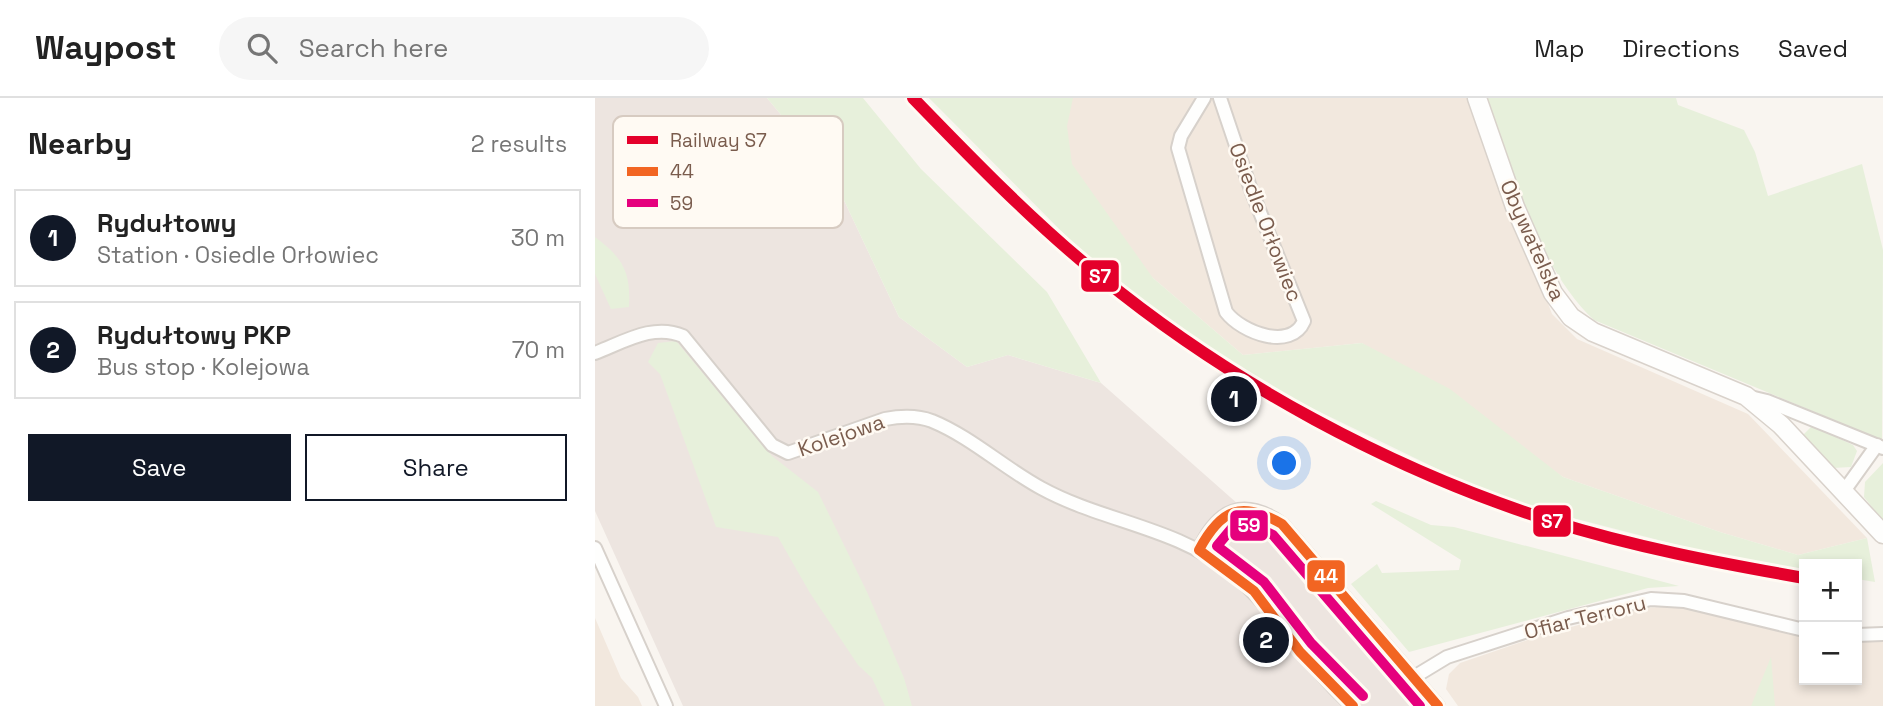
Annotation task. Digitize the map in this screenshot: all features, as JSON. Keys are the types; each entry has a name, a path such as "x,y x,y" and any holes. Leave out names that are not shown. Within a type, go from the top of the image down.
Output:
{"street":[{"name":"Osiedle Orłowiec","path":"1204,98 1181,136 1178,148 1226,312 1240,326 1253,331 1281,337 1292,335 1300,331 1304,321 1251,190 1220,98"},
{"name":"Obywatelska","path":"1477,98 1515,207 1553,293 1571,317 1593,332 1746,397 1767,401 1880,446"},
{"name":"Kolejowa","path":"595,353 654,330 668,330 683,336 779,450 799,451 885,419 916,417 945,428 1041,488 1076,505 1199,550 1254,591 1300,653 1353,706"},
{"name":"Obywatelska","path":"1746,397 1781,425 1883,534"},
{"path":"1844,491 1880,446"},
{"path":"1199,550 1209,529 1223,514 1245,508 1266,513 1282,524 1438,706"},
{"path":"595,548 667,706"},
{"name":"Ofiar Terroru","path":"1414,677 1459,653 1568,618 1651,599 1684,601 1799,629"},
{"path":"1862,635 1883,634"}],"shaded area":[{"path":"595,98 767,98 782,116 613,116 613,228 843,228 843,198 899,317 967,367 1008,355 1101,383 1247,512 1383,655 1426,706 683,706 595,511"},
{"path":"929,98 1470,98 1552,314 1577,339 1748,414 1867,538 1798,555 1720,532 1563,477 1362,343 1243,355 1153,278"},
{"path":"1683,606 1799,634 1799,685 1862,685 1862,639 1883,637 1883,706 1458,706 1446,689 1449,674 1460,663 1539,636 1639,608"},
{"path":"595,618 621,678 638,697 642,706 595,706"}],"green space":[{"path":"767,98 863,98 921,169 1047,292 1101,383 1008,355 967,367 899,317 843,198 843,116 782,116"},
{"path":"929,98 1073,98 1067,126 1072,164 1153,278 1243,355 1362,343 1450,389 1563,477 1720,532 1798,555 1867,538 1875,582 1862,580 1862,559 1799,559 1799,570 1736,560 1530,507 1452,476 1287,396 1182,331 1099,269"},
{"path":"1483,98 1676,98 1678,105 1744,130 1755,152 1768,196 1862,164 1883,250 1882,440 1594,320 1575,300 1542,247 1514,185"},
{"path":"595,237 619,259 627,275 629,307 611,309 595,274"},
{"path":"676,341 772,456 818,492 867,592 904,678 912,706 885,706 872,678 858,665 810,593 778,537 716,527 660,374 648,362 658,343"},
{"path":"1812,426 1853,445 1857,451 1851,467 1833,468 1804,439 1804,434"},
{"path":"1883,463 1883,521 1864,497 1865,482"},
{"path":"1376,501 1431,525 1454,527 1679,586 1648,588 1409,652 1351,584 1377,564 1382,573 1459,570 1461,560 1371,504"},
{"path":"1771,657 1775,706 1751,706"}],"rail line":[{"name":"S7","path":"913,98 1027,213 1101,277 1204,353 1315,420 1431,476 1551,521 1645,547 1799,577"}],"transit line":[{"name":"44","path":"1199,550 1215,525 1233,513 1255,512 1282,524 1438,706"},
{"name":"59","path":"1363,696 1311,643 1264,582 1217,546 1232,528 1252,525 1273,535 1420,706"},
{"name":"44","path":"1199,550 1254,591 1300,652 1353,706"}],"place":[{"name":"Rydułtowy","path":"1234,399"},
{"name":"Rydułtowy PKP","path":"1266,640"}]}
